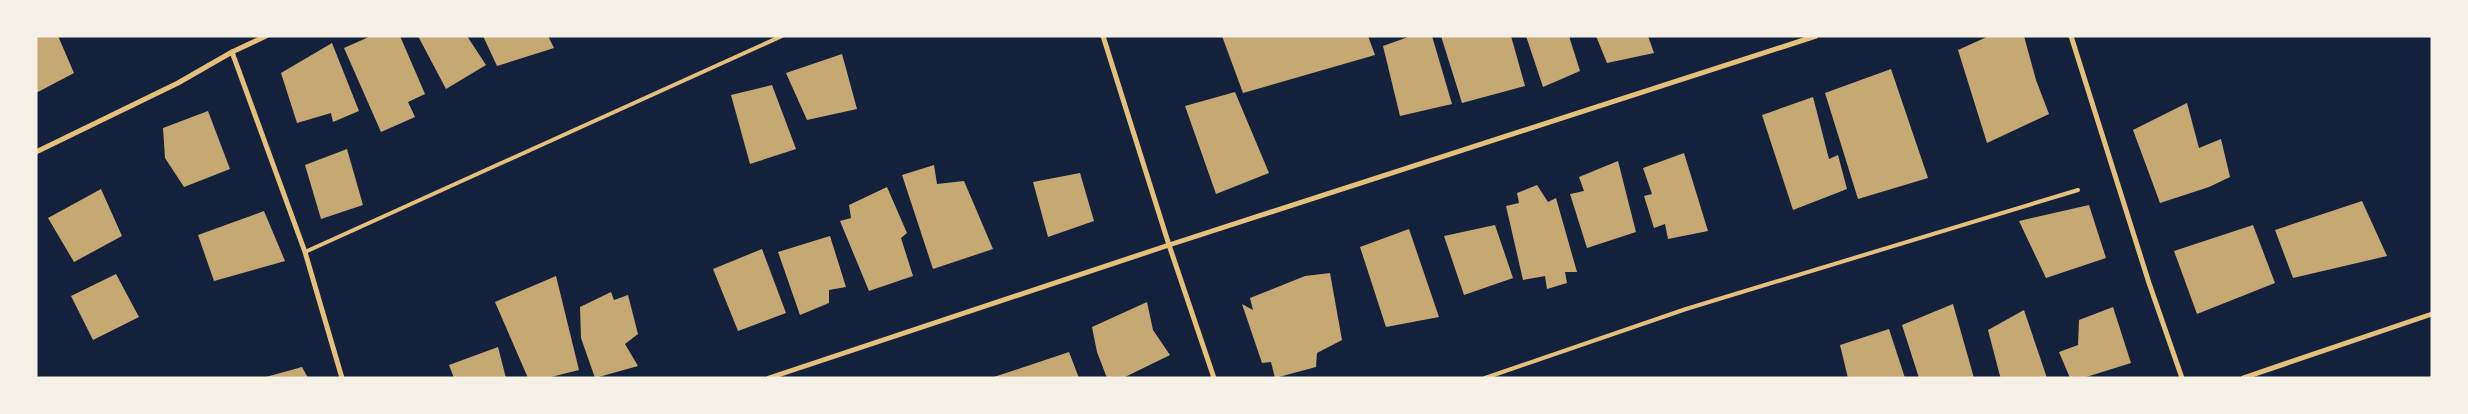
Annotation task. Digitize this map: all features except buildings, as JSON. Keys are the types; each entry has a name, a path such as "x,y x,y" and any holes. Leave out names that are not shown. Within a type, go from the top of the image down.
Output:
{"street":[{"path":"36,152 178,83 232,52 266,36"},
{"path":"1103,36 1168,245 1214,378"},
{"path":"769,378 1168,245 1816,36"},
{"path":"2071,36 2146,274 2182,378"},
{"path":"232,52 305,252 342,378"},
{"path":"2243,378 2432,314"}],"lane":[{"path":"305,252 782,36"},
{"path":"1485,378 1686,308 2078,190"}]}
